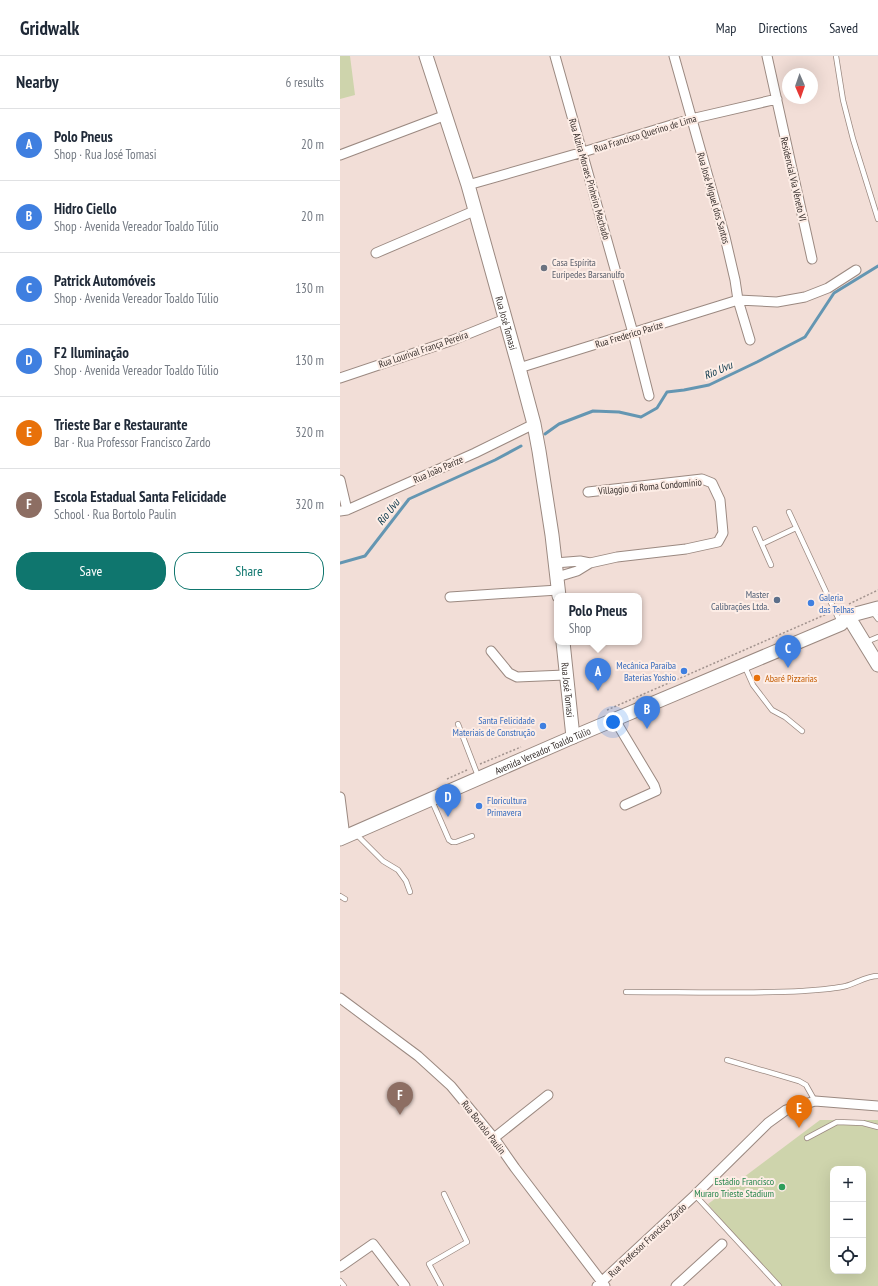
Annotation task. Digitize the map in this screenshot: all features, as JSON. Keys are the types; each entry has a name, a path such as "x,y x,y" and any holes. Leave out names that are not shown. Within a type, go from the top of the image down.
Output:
{"street":[{"name":"Rua José Tomasi","path":"426,56 468,185 534,424 559,593"},
{"name":"Rua Alzira Moraes Pinheiro Machado","path":"555,56 583,152 649,396"},
{"name":"Rua José Miguel dos Santos","path":"674,56 725,237 738,300 750,340"},
{"name":"Residencial Via Vêneto VI","path":"767,56 812,260"},
{"name":"Rua Francisco Querino de Lima","path":"468,185 691,119 777,99"},
{"path":"340,156 446,115"},
{"path":"376,253 474,211"},
{"path":"738,300 777,302 806,297 828,288 856,270"},
{"name":"Rua Frederico Parize","path":"519,368 738,300"},
{"name":"Rua Lourival França Pereira","path":"340,378 453,340 505,319"},
{"name":"Rua João Parize","path":"344,510 475,453 534,424"},
{"name":"Villaggio di Roma Condomínio","path":"557,577 576,571 590,563 617,557 686,549 718,542 723,533 720,500 712,483 702,479 588,492"},
{"path":"340,480 344,510"},
{"name":"Villaggio di Roma Condomínio","path":"555,563 580,561 590,563"},
{"path":"450,597 554,593"},
{"name":"Avenida Vereador Toaldo Túlio","path":"347,836 573,737 745,665 845,620 876,613"},
{"path":"845,620 865,643 878,665"},
{"name":"Rua José Tomasi","path":"563,645 565,675 573,737"},
{"path":"491,651 509,673 517,677 565,675"},
{"path":"615,720 654,785 656,791 626,804"},
{"path":"340,797 347,836"},
{"name":"Rua Bortolo Paulin","path":"340,998 418,1056 451,1086 494,1138 601,1285"},
{"path":"494,1138 548,1095"},
{"name":"Rua Professor Francisco Zardo","path":"601,1285 768,1123 786,1110 815,1100 878,1106"},
{"path":"340,1267 373,1244 405,1286"},
{"path":"676,1286 722,1244"}],"lane":[{"path":"836,56 843,100 853,139 878,219"},
{"path":"789,512 835,610 845,620"},
{"path":"762,544 796,528"},
{"path":"755,529 771,565"},
{"path":"865,643 878,637"},
{"path":"745,665 753,685 770,708 785,716 802,731"},
{"path":"458,724 479,778"},
{"path":"431,799 449,840 456,842 472,836"},
{"path":"347,836 398,870 406,881 410,892"},
{"path":"626,992 804,991 839,987 864,978 878,976"},
{"path":"726,1060 799,1081 806,1085 815,1100"},
{"path":"807,1138 837,1122 863,1123 878,1127"},
{"path":"441,1286 429,1264 467,1242 444,1194"},
{"path":"695,1195 779,1286"},
{"path":"340,1281 344,1286"}],"path":[{"path":"601,712 878,590"}],"green space":[{"path":"340,56 350,56 355,95 340,99"},
{"name":"Estádio Francisco Muraro Trieste Stadium","path":"820,1120 878,1120 878,1286 776,1286 708,1204"}],"waterway":[{"name":"Rio Uvu","path":"545,434 559,424 593,411 619,412 641,417 657,408 667,392 709,385 757,362 805,337 834,293 878,266"},
{"name":"Rio Uvu","path":"340,563 365,556 409,499 495,460 521,446"}],"place":[{"name":"Casa Espírita Eurípedes Barsanulfo","path":"544,268"},
{"name":"Master Calibrações Ltda.","path":"777,600"},
{"name":"Galeria das Telhas","path":"811,603"},
{"name":"Patrick Automóveis","path":"788,668"},
{"name":"Mecânica Paraíba Baterias Yoshio","path":"684,671"},
{"name":"Abaré Pizzarias","path":"757,678"},
{"name":"Polo Pneus","path":"598,691"},
{"name":"Santa Felicidade Materiais de Construção","path":"543,726"},
{"name":"Hidro Ciello","path":"647,729"},
{"name":"Floricultura Primavera","path":"479,806"},
{"name":"F2 Iluminação","path":"448,817"},
{"name":"Escola Estadual Santa Felicidade","path":"400,1115"},
{"name":"Trieste Bar e Restaurante","path":"799,1128"},
{"name":"Estádio Francisco Muraro Trieste Stadium","path":"782,1187"}]}
